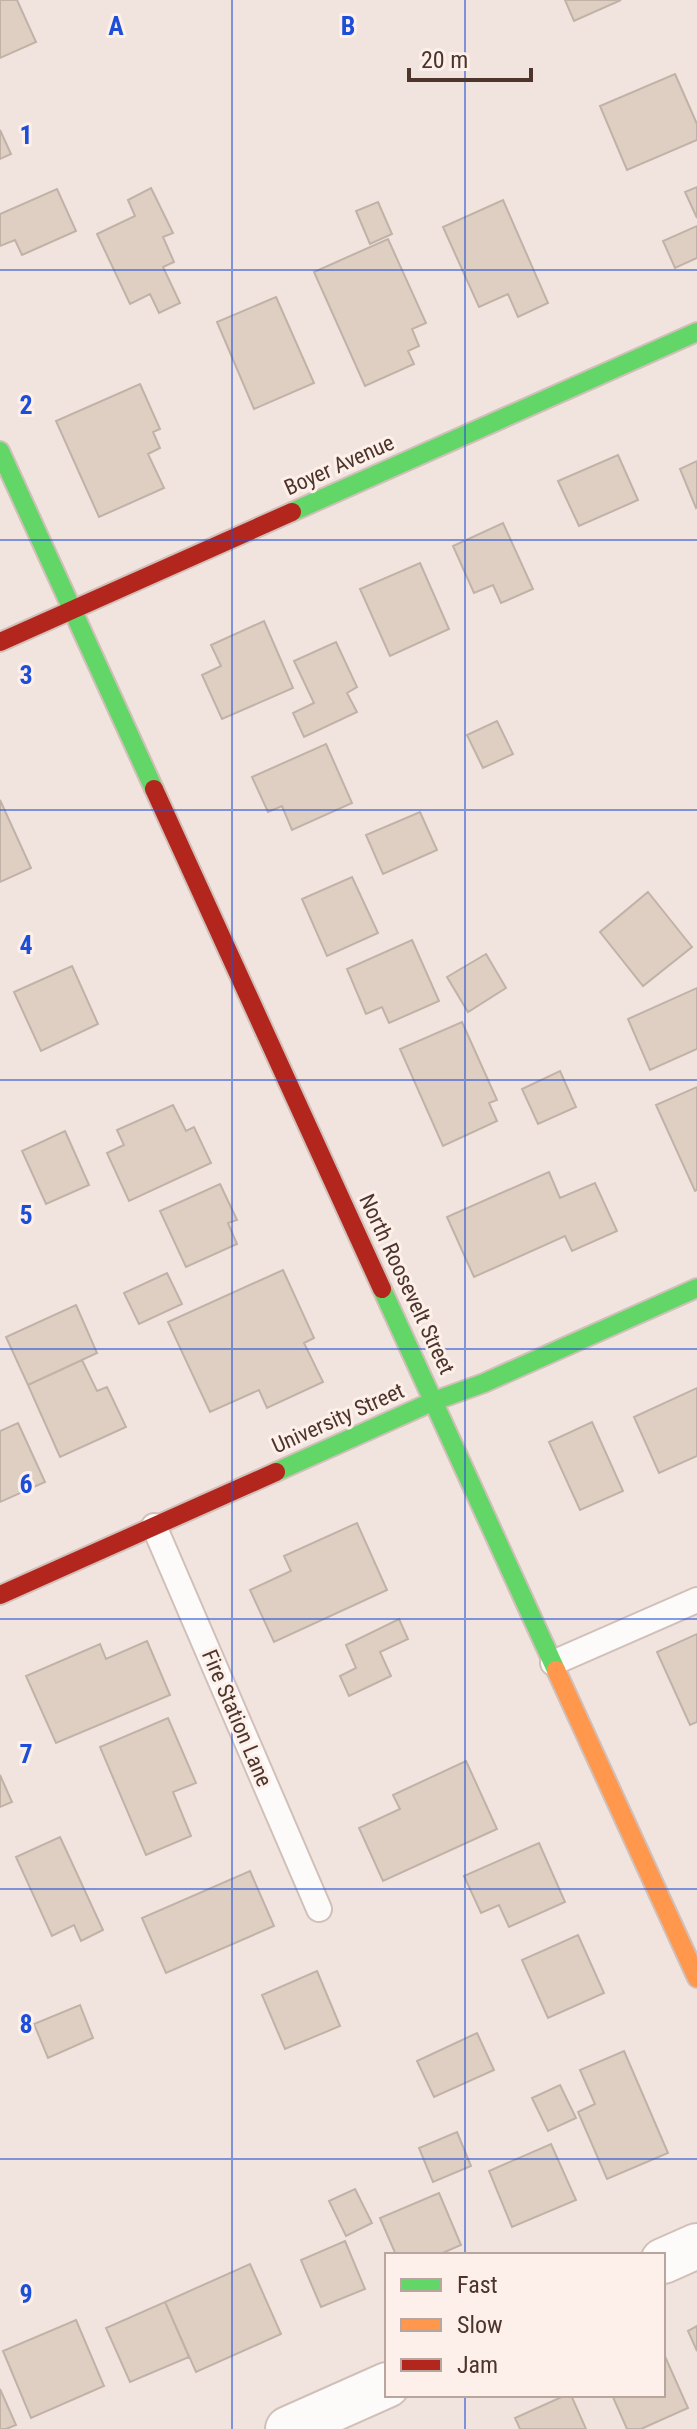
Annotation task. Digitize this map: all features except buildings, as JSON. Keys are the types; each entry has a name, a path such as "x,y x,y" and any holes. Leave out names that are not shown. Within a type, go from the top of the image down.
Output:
{"main road":[{"name":"Boyer Avenue","path":"0,642 697,332"},
{"name":"North Roosevelt Street","path":"0,451 697,1978"},
{"name":"University Street","path":"0,1595 434,1401 484,1383 697,1288"}],"street":[{"path":"665,2260 697,2246"},
{"path":"288,2429 385,2386"}],"lane":[{"name":"Fire Station Lane","path":"154,1526 319,1909"},
{"path":"553,1663 697,1600"}],"traffic: fast":[{"path":"292,512 697,332"},
{"path":"0,451 154,789"},
{"path":"276,1472 697,1288"},
{"path":"382,1289 556,1670"}],"traffic: slow":[{"path":"556,1670 697,1978"}],"traffic: jam":[{"path":"0,642 292,512"},
{"path":"154,789 382,1289"},
{"path":"0,1595 276,1472"}]}
